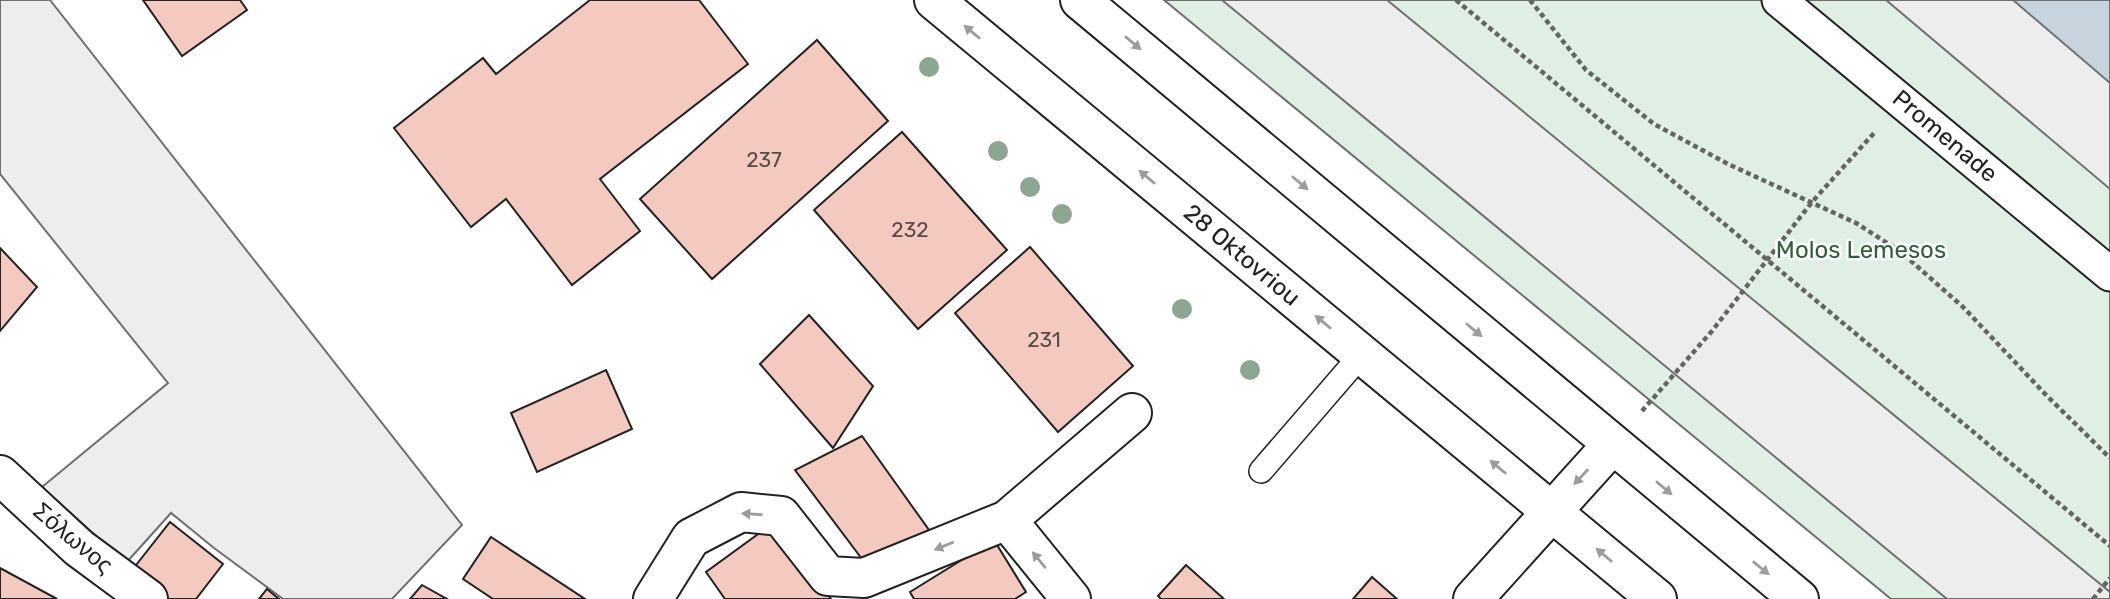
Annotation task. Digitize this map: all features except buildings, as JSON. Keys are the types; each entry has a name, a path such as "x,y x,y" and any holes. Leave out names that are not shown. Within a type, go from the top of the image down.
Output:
{"main road":[{"name":"28 Oktovriou","path":"934,0 1657,599"},
{"path":"1080,0 1798,599"},
{"path":"653,599 691,538 741,512 781,516 828,576 864,578 1007,520 1132,413"},
{"path":"1473,599 1612,444"},
{"name":"Σόλωνος","path":"0,475 79,548 148,599"},
{"path":"1007,520 1071,599"}],"street":[{"name":"Promenade","path":"1779,0 2110,274"}],"lane":[{"path":"1261,471 1362,354"}],"path":[{"path":"1456,0 2110,546"},
{"path":"1530,0 1586,70 1654,124 1728,164 1856,223 1901,252 1963,307 2110,458"},
{"path":"1612,444 1712,331 1812,202 1902,101"},
{"path":"2094,599 2110,578"}],"green space":[{"name":"Molos Lemesos","path":"1164,0 2056,0 2110,45 2110,599 1891,599"}],"shaded area":[{"path":"0,0 50,0 462,525 392,599 283,599 171,513 126,563 42,487 168,383 0,174"},
{"path":"1222,0 1387,0 2110,592 2110,599 1947,599"},
{"path":"1886,0 2110,0 2110,189"},
{"path":"2013,0 2110,0 2110,83"}]}
